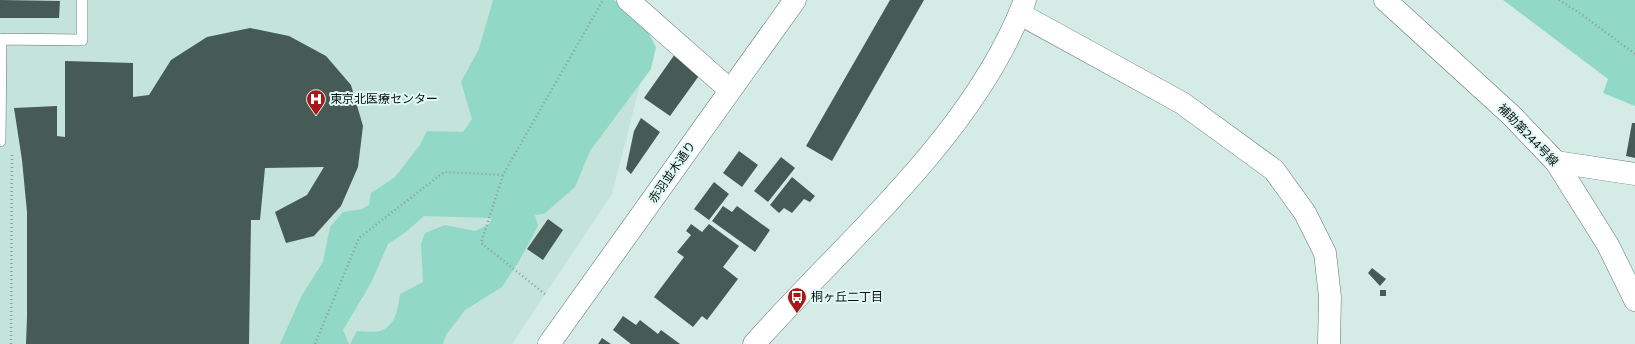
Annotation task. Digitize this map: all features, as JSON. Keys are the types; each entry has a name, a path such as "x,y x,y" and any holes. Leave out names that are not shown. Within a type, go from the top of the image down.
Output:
{"street":[{"name":"赤羽並木通り","path":"549,344 795,0"},
{"name":"補助第244号線","path":"1385,0 1511,115 1556,162 1608,245 1635,300"},
{"path":"631,1 730,90"},
{"path":"754,344 899,190 939,145 989,72 1007,41 1022,7 1182,103 1274,170 1305,213 1325,253 1330,297 1329,344"},
{"path":"1556,162 1635,174"}],"lane":[{"path":"0,141 1,39 82,40 82,0"}],"path":[{"path":"545,294 481,243 503,175 603,0"},
{"path":"1559,0 1584,16 1635,54"},
{"path":"11,344 12,153"},
{"path":"315,344 359,238 444,172 503,175"}],"shaded area":[{"name":"東京北医療センター","path":"0,0 608,0 652,38 612,194 512,344 0,344"}],"green space":[{"path":"493,0 614,0 644,25 656,47 651,69 590,151 575,187 544,214 535,215 538,226 519,261 502,287 465,310 446,335 443,344 350,344 357,331 377,332 390,325 395,316 400,294 423,282 421,244 425,233 445,225 475,231 489,224 492,218 424,216 406,232 388,244 371,283 343,330 349,344 280,344 302,295 323,262 330,227 343,212 362,209 369,205 371,193 395,177 420,145 427,131 463,132 472,119 461,82 479,49"},
{"path":"1503,0 1635,0 1635,106 1603,93 1608,79"}],"building":[{"path":"0,0 60,1 59,18 0,18"},
{"path":"890,0 924,0 832,161 806,146"},
{"path":"250,28 289,36 326,56 351,85 363,126 358,167 341,206 314,236 286,243 275,212 307,195 324,167 265,168 260,220 251,220 249,344 26,344 27,212 22,160 14,108 57,106 57,136 65,137 65,61 133,63 133,97 149,95 171,60 207,37"},
{"path":"675,54 701,73 670,116 644,98"},
{"path":"641,118 660,132 631,174 626,169 634,131"},
{"path":"1632,123 1635,123 1635,158 1626,156"},
{"path":"739,151 758,165 742,187 723,173"},
{"path":"781,157 795,168 768,202 754,191"},
{"path":"792,177 815,196 810,202 804,199 792,213 784,208 779,213 770,205"},
{"path":"714,182 729,194 709,220 694,209"},
{"path":"723,206 732,212 737,206 770,230 755,252 712,221"},
{"path":"548,219 563,230 543,260 527,249"},
{"path":"691,224 702,232 709,224 739,246 723,267 738,279 707,320 702,316 693,327 654,297 684,257 677,252 691,235 686,231"},
{"path":"1372,268 1386,279 1380,286 1368,273"},
{"path":"1380,290 1386,290 1386,296 1380,296"},
{"path":"623,316 636,325 640,320 658,334 661,330 680,344 631,344 613,330"},
{"path":"602,338 611,344 598,344"}],"place":[{"name":"東京北医療センター","path":"316,116"},
{"name":"桐ヶ丘二丁目","path":"797,314"}]}
